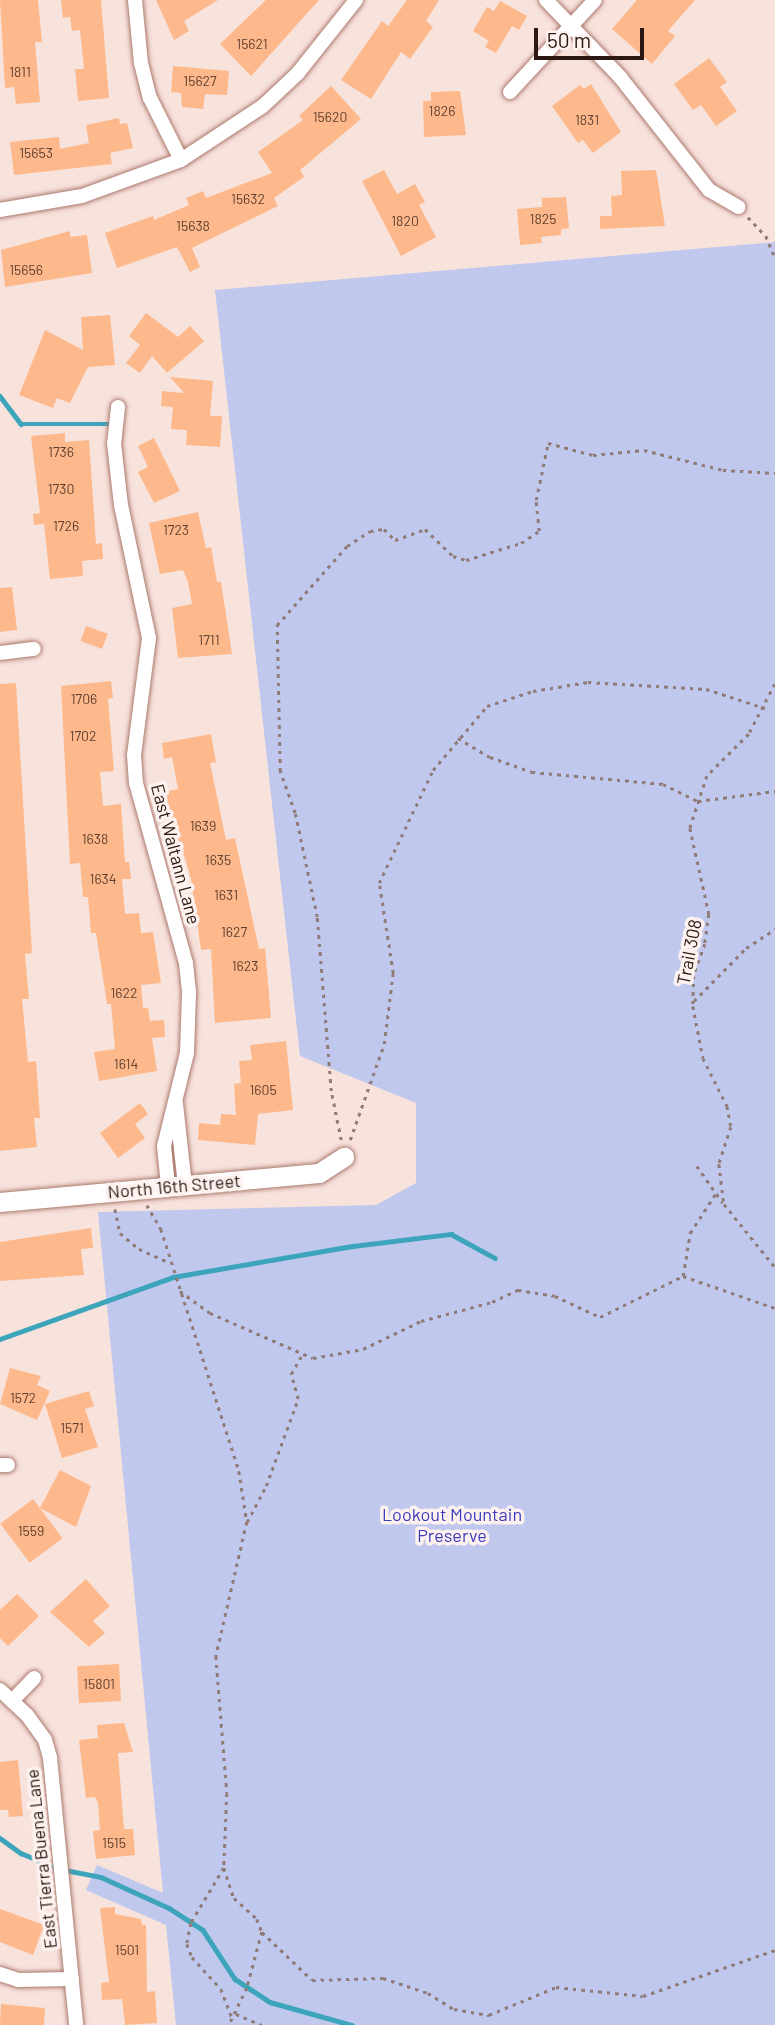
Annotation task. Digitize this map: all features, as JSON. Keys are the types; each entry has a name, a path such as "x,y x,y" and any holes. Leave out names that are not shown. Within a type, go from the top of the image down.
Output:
{"street":[{"path":"135,0 150,98 181,160"},
{"path":"0,210 82,196 181,160 263,106 298,73 356,0"},
{"path":"546,0 573,25 650,112 709,190 738,207"},
{"path":"510,92 595,0"},
{"name":"East Waltann Lane","path":"118,407 114,443 121,505 149,638 134,755 136,783 186,963 189,993 190,1026 166,1166 177,1186"},
{"path":"0,653 34,649"},
{"name":"East Waltann Lane","path":"173,1132 182,1163 177,1186"},
{"name":"North 16th Street","path":"0,1202 319,1173 344,1157"},
{"path":"166,1166 182,1163"},
{"path":"12,1701 34,1678"},
{"name":"East Tierra Buena Lane","path":"0,1689 45,1740 50,1758 76,2025"},
{"path":"0,1974 18,1980 72,1979"}],"path":[{"path":"738,207 766,236 775,257"},
{"path":"344,1157 331,1091 317,917 295,813 280,771 277,625 347,547 370,531 384,529 395,540 425,530 453,556 466,559 530,537 539,531 536,500 548,443 593,456 644,450 723,470 775,472"},
{"path":"344,1157 384,1044 393,973 379,883 433,770 486,706 533,691 588,682 706,689 765,708"},
{"name":"Trail 308","path":"724,1204 719,1164 731,1127 727,1106 703,1058 693,1002 694,975 709,914 706,888 692,846 690,828 708,776 749,734 765,708 775,684"},
{"path":"458,738 490,758 532,772 663,784 698,801 775,791"},
{"path":"693,1002 746,948 775,929"},
{"path":"697,1166 775,1268"},
{"path":"146,1189 146,1203 161,1229 239,1471 247,1522"},
{"path":"116,1192 114,1221 120,1233 139,1249 170,1262"},
{"path":"683,1276 690,1233 716,1193"},
{"path":"180,1291 210,1313 301,1356 313,1359 363,1349 421,1321 492,1302 518,1290 555,1296 600,1317 612,1315 683,1276 775,1308"},
{"path":"301,1356 292,1374 298,1399 266,1486 247,1522 216,1656 227,1793 224,1868 234,1898 257,1919 262,1933 312,1980 383,1978 428,1993 454,2009 489,2015 556,1987 643,1996 775,1950"},
{"path":"224,1868 191,1923 187,1944 191,1957 221,1989 232,2018"},
{"path":"229,2025 236,2014 262,1933"},
{"path":"236,2014 262,2025"}],"green space":[{"name":"Lookout Mountain Preserve","path":"775,242 775,2025 176,2025 166,1925 86,1890 97,1865 163,1893 98,1212 376,1205 416,1183 416,1103 300,1056 215,290"}],"building":[{"path":"0,0 38,0 42,42 35,42 40,102 16,104 14,87 5,88"},
{"path":"61,0 101,0 109,98 78,101 75,69 84,69 80,30 72,31 70,17 63,18"},
{"path":"156,0 218,0 184,21 189,31 174,40"},
{"path":"266,0 319,0 251,76 220,44"},
{"path":"407,0 439,0 426,21 433,27 410,59 401,52 371,99 341,80 382,21 388,26"},
{"path":"637,0 695,0 668,31 675,36 652,64 612,29"},
{"path":"500,1 527,16 519,30 512,26 496,53 485,47 489,41 473,31 487,7 494,11"},
{"path":"709,58 727,82 720,87 737,111 716,126 701,105 693,110 674,84"},
{"path":"173,66 229,71 227,95 205,94 203,109 182,107 181,93 171,92"},
{"path":"591,84 621,132 593,153 583,140 578,143 552,106 580,85 584,89"},
{"path":"331,86 361,119 300,170 304,177 274,198 278,206 192,248 200,267 190,272 177,247 117,268 105,233 153,216 154,220 189,205 186,198 203,191 206,198 272,173 258,152 303,120 299,116"},
{"path":"460,91 466,135 424,137 423,101 431,101 431,92"},
{"path":"119,118 120,124 127,123 133,148 110,153 112,164 14,175 10,142 59,137 60,149 89,143 86,125"},
{"path":"384,170 397,194 415,184 425,202 419,205 436,237 401,256 362,181"},
{"path":"656,170 665,226 600,229 600,216 612,216 611,196 622,195 621,171"},
{"path":"566,197 569,228 561,229 561,235 541,237 542,243 520,245 517,209 542,207 542,198"},
{"path":"70,231 70,237 87,235 92,273 5,287 1,250"},
{"path":"146,313 178,337 190,326 204,341 167,373 152,356 140,373 126,363 140,345 129,336"},
{"path":"110,315 115,365 88,367 70,403 57,398 53,408 19,395 45,330 83,350 81,317"},
{"path":"170,377 213,381 210,416 222,416 220,447 186,445 187,430 171,429 173,407 161,406 162,391 184,393"},
{"path":"65,433 65,442 89,440 96,544 102,543 103,559 82,561 83,576 50,579 44,524 34,525 33,514 40,513 31,436"},
{"path":"154,438 180,491 154,503 138,472 148,467 138,446"},
{"path":"198,512 206,548 211,547 217,582 221,582 232,654 178,658 172,608 192,604 188,582 183,570 160,574 149,523"},
{"path":"12,587 17,630 0,632 0,588"},
{"path":"86,626 108,634 102,649 81,641"},
{"path":"111,681 113,698 108,699 114,771 100,772 103,806 121,804 125,862 129,862 131,879 122,879 125,914 139,913 141,933 153,932 161,983 141,985 143,1008 148,1008 150,1021 164,1020 165,1037 152,1038 157,1071 99,1081 94,1052 115,1049 111,1004 107,1004 96,933 91,933 88,897 83,897 80,863 70,864 61,686"},
{"path":"16,683 32,953 25,954 29,999 22,999 28,1062 36,1061 40,1118 34,1118 37,1147 0,1151 0,684"},
{"path":"211,734 216,762 210,763 226,840 235,838 259,949 265,948 271,1018 215,1023 211,949 201,950 191,879 181,844 176,845 165,792 178,789 172,757 164,759 162,743"},
{"path":"286,1041 293,1110 258,1114 255,1145 198,1140 199,1123 220,1125 221,1114 236,1115 234,1084 241,1083 239,1061 252,1060 250,1045"},
{"path":"140,1103 148,1114 135,1124 145,1138 118,1158 100,1133"},
{"path":"91,1228 93,1248 81,1249 84,1275 0,1281 0,1242"},
{"path":"10,1368 41,1376 37,1385 50,1391 37,1420 0,1404"},
{"path":"89,1391 94,1406 85,1409 98,1447 62,1458 45,1404"},
{"path":"60,1470 91,1486 76,1527 40,1508"},
{"path":"33,1499 62,1538 30,1563 0,1524"},
{"path":"86,1579 110,1606 93,1621 105,1633 89,1647 50,1612"},
{"path":"17,1594 39,1616 8,1646 0,1638 0,1610"},
{"path":"119,1664 121,1701 79,1703 77,1666"},
{"path":"124,1723 133,1752 118,1753 124,1829 133,1829 135,1855 96,1859 93,1831 100,1830 98,1803 95,1797 86,1798 79,1740 98,1738 97,1725"},
{"path":"18,1760 23,1816 9,1817 8,1810 0,1810 0,1762"},
{"path":"115,1907 115,1914 141,1919 142,1925 146,1925 147,1992 155,1991 157,2023 125,2025 122,1999 102,2000 101,1983 109,1982 100,1908"},
{"path":"0,1909 44,1925 33,1955 0,1942"},
{"path":"1,2004 45,2008 44,2025 0,2025"}],"waterway":[{"path":"0,396 21,424 114,424"},
{"path":"0,1339 173,1277 353,1246 451,1234 495,1258"},
{"path":"0,1838 21,1853 56,1868"},
{"path":"65,1870 101,1877 169,1908 203,1930 235,1979 270,2002 352,2025"}]}
